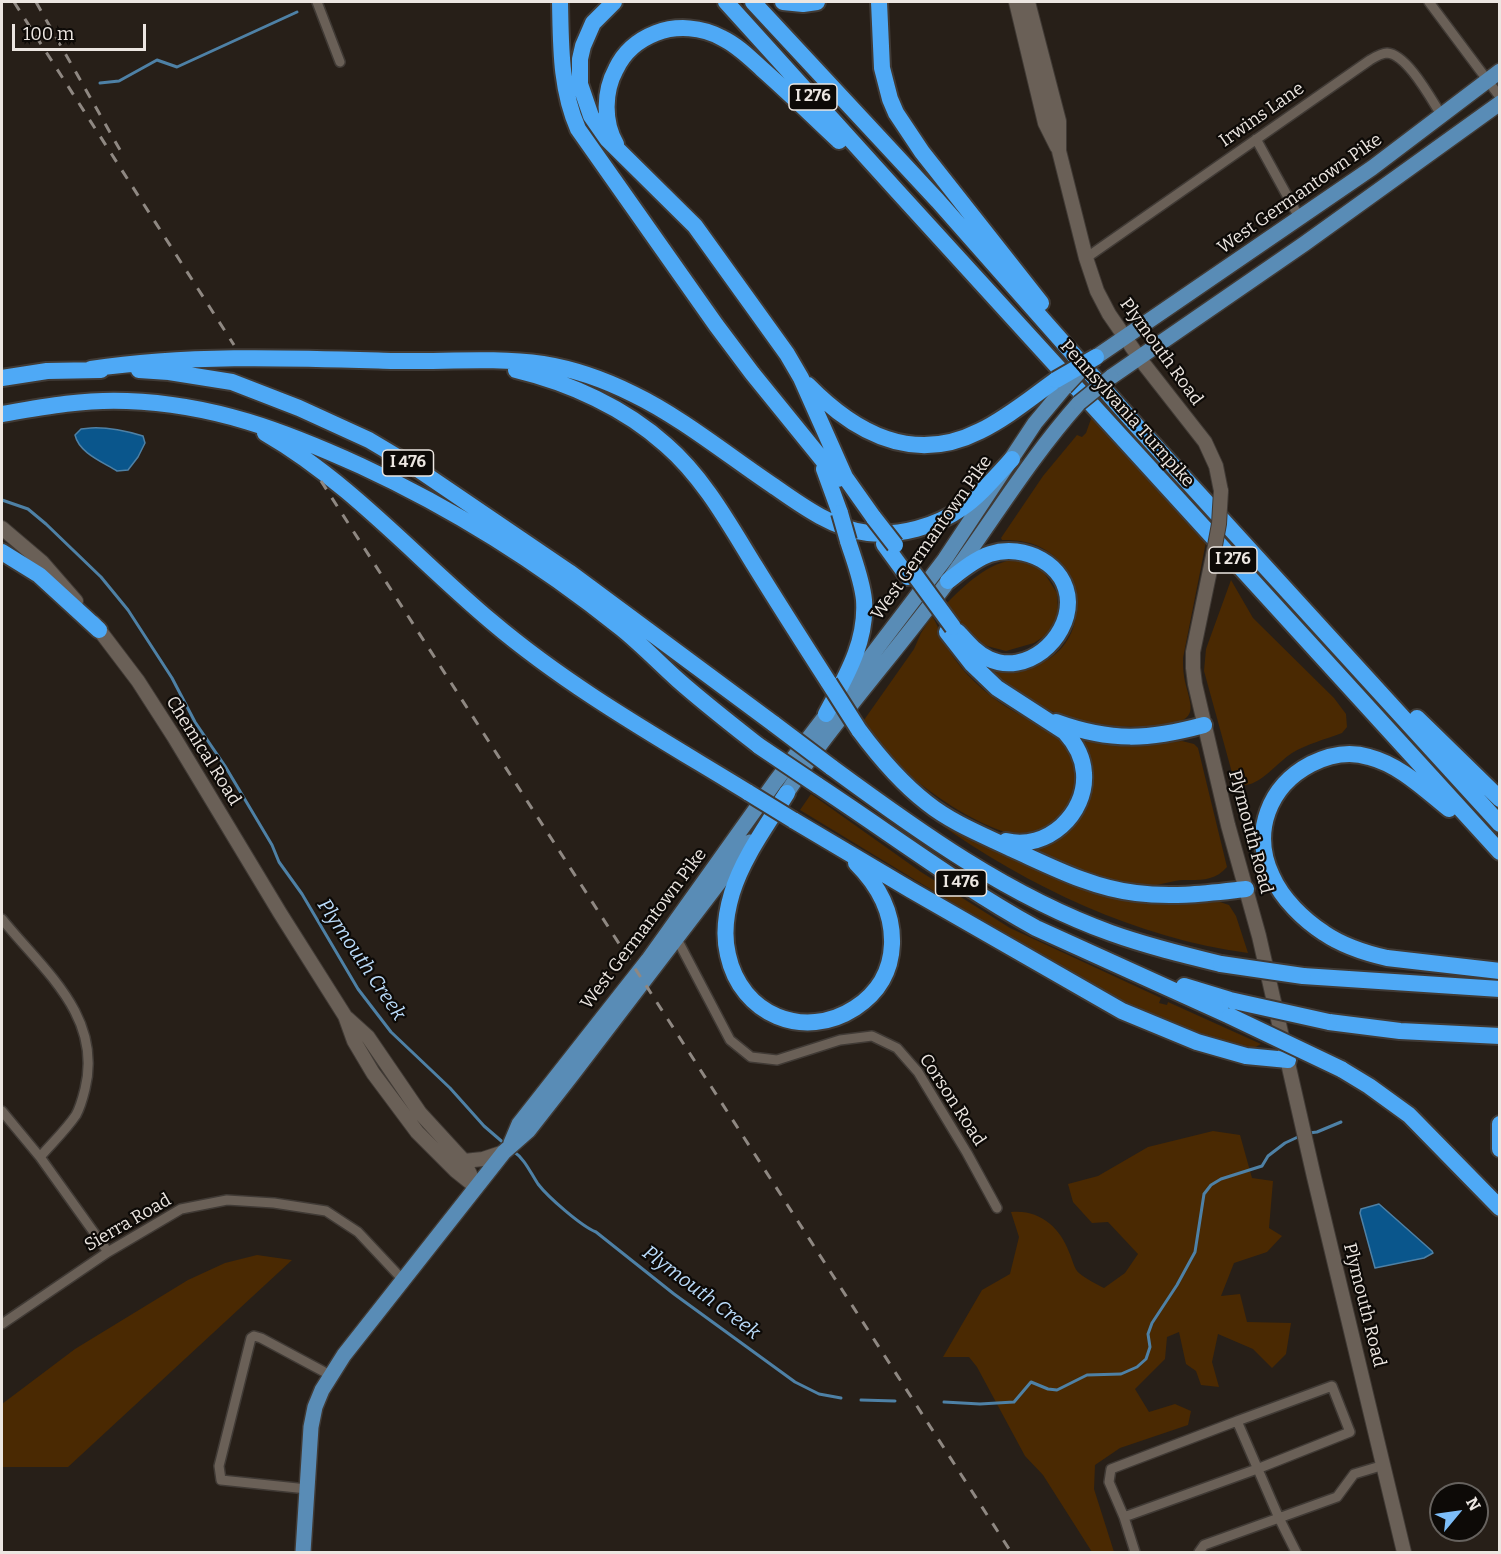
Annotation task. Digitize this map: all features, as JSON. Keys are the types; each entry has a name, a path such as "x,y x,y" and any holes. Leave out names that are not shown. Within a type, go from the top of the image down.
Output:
{"highway":[{"path":"560,2 561,58 569,105 583,138 752,373 870,518 950,630 967,658 990,681 1021,705 1044,717 1065,732 1081,757 1084,783 1077,808 1059,829 1028,843 1012,843 974,831"},
{"path":"569,105 568,80 575,41 586,19 599,2"},
{"path":"614,2 593,23 583,46 580,59 580,84 587,108 595,124 607,139 696,226 787,354 801,378 841,469 870,518"},
{"name":"Pennsylvania Turnpike","path":"726,2 1497,849"},
{"name":"Pennsylvania Turnpike","path":"753,2 938,201 1135,424 1500,824"},
{"path":"783,2 803,4 817,2"},
{"path":"879,2 881,54 885,84 904,126 1048,312 1082,351 1135,424"},
{"path":"632,163 613,139 608,120 608,91 615,70 632,47 646,37 670,29 697,29 722,38 736,47 803,107 886,190 898,192"},
{"path":"90,369 184,359 275,357 507,362 554,366 597,378 634,394 799,504 851,530 890,534 920,527 948,516 969,503 1012,459"},
{"path":"801,378 828,406 861,429 891,442 911,445 940,444 975,434 1060,383 1096,357"},
{"path":"470,362 502,366 530,373 572,388 613,407 644,427 666,445 701,484 729,523 859,730 888,767 929,805 974,831 1082,880 1110,889 1158,895 1246,889"},
{"name":"I 476","path":"2,378 47,371 90,369 169,372 232,382 299,408 369,440 406,463 564,577 774,723 912,826 1018,891 1110,933 1171,952 1221,964 1303,976 1472,986 1500,984"},
{"name":"I 476","path":"2,414 92,401 125,400 191,407 237,417 287,434 391,480 564,577 701,701 759,746 995,904 1036,928 1114,964 1230,1008"},
{"path":"237,417 271,436 330,478 456,592 526,651 564,679 793,820 911,890 1132,1015 1197,1042 1246,1056 1288,1059"},
{"path":"793,423 824,470 840,513 864,599 862,630 852,666 826,714"},
{"path":"948,581 991,554 1017,551 1041,558 1050,566 1065,588 1068,601 1064,622 1055,640 1045,650 1022,661 1001,662 990,659 950,630"},
{"path":"2,552 39,575 99,630"},
{"path":"1333,641 1382,681 1500,799"},
{"path":"1044,717 1080,729 1127,738 1174,733 1204,725"},
{"path":"1497,849 1399,770 1368,756 1350,754 1315,762 1286,781 1270,805 1263,835 1271,876 1281,892 1312,925 1334,940 1388,958 1500,971"},
{"path":"787,793 738,877 728,908 725,939 733,972 751,1000 770,1013 793,1022 819,1022 847,1013 871,995 890,965 892,933 884,902 871,880 858,865 827,840"},
{"path":"1472,986 1500,989"},
{"path":"1230,1008 1400,1031 1500,1036"},
{"path":"1230,1008 1369,1086 1408,1115 1500,1208"},
{"path":"1500,1124 1500,1149"}],"main road":[{"name":"Plymouth Road","path":"1016,2 1045,123 1059,151 1086,258 1103,303 1125,338 1205,442 1216,466 1221,491 1219,524 1193,652 1193,668 1204,725 1288,1059 1304,1135 1404,1552"},
{"name":"Plymouth Road","path":"1028,2 1059,121 1059,151"},
{"name":"West Germantown Pike","path":"1096,357 1372,168 1493,75"},
{"name":"West Germantown Pike","path":"303,1552 313,1417 330,1375 476,1187 508,1148 529,1130 677,939 820,746 948,581 1054,431 1079,403 1111,377 1377,193 1500,103"},
{"name":"West Germantown Pike","path":"508,1148 519,1124 648,960 775,782 945,559 1060,383"},
{"name":"Chemical Road","path":"2,528 42,562 138,681 345,1016 354,1041 373,1073 404,1115 456,1172 476,1187"},
{"name":"Chemical Road","path":"345,1016 368,1037 420,1113 464,1161 476,1187"},
{"path":"464,1161 483,1159 508,1148"}],"street":[{"path":"317,2 340,62"},
{"path":"1429,2 1493,75 1500,97"},
{"name":"Irwins Lane","path":"1086,258 1385,52 1396,55 1406,63 1442,116"},
{"path":"1256,139 1299,219"},
{"path":"2,919 70,999 86,1035 88,1075 76,1114 40,1157"},
{"name":"Corson Road","path":"677,939 730,1040 751,1057 777,1060 840,1040 872,1036 897,1048 918,1072 967,1153 996,1208"},
{"path":"2,1111 40,1157 108,1252"},
{"name":"Sierra Road","path":"2,1324 108,1252 181,1209 227,1200 274,1203 326,1211 358,1232 404,1281"},
{"path":"307,1489 221,1480 219,1466 251,1338 254,1336 261,1338 330,1375"},
{"path":"1124,1517 1257,1469 1350,1432 1332,1386 1111,1469 1110,1482 1135,1552"},
{"path":"1237,1421 1296,1552"},
{"path":"1199,1552 1204,1545 1337,1497 1354,1474 1384,1465"}],"shaded area":[{"path":"1092,416 1206,542 1183,658 1184,676 1191,709 1185,719 1178,722 1131,727 1116,726 1087,722 1058,714 1028,699 984,665 1012,671 1028,668 1047,660 1070,636 1077,606 1075,590 1060,562 1037,545 1001,538 1043,476 1077,435 1082,437 1086,433"},
{"path":"1011,560 1030,562 1045,574 1057,593 1058,612 1046,635 1034,643 1006,651 983,645 971,638 943,607 982,572"},
{"path":"1231,580 1253,618 1334,698 1346,714 1347,727 1342,733 1292,753 1259,780 1244,785 1236,785 1234,780 1204,671 1206,649"},
{"path":"932,616 947,648 975,682 1005,706 1058,738 1070,754 1075,774 1073,794 1063,812 1039,830 1024,834 1005,832 959,811 907,773 884,748 864,720 914,649"},
{"path":"1080,741 1140,745 1182,741 1194,744 1198,748 1227,867 1218,875 1207,879 1179,880 1152,886 1133,885 1090,875 1036,851 1073,823"},
{"path":"811,794 921,872 1010,928 1161,998 1159,1003 1167,1005 1168,1002 1261,1044 1249,1048 1193,1031 1135,1007 1080,980 800,810"},
{"path":"937,822 1060,878 1185,903 1217,901 1229,905 1236,916 1248,953 1206,946 1165,935 1085,906 1009,868"},
{"path":"1213,1131 1240,1135 1252,1178 1273,1181 1269,1228 1282,1236 1267,1252 1234,1263 1221,1296 1240,1294 1247,1322 1291,1323 1286,1354 1272,1368 1253,1349 1218,1334 1212,1362 1219,1387 1201,1385 1196,1371 1186,1364 1179,1332 1167,1337 1165,1359 1135,1389 1149,1412 1175,1404 1191,1411 1188,1425 1120,1448 1095,1465 1094,1489 1114,1552 1092,1552 1043,1475 1025,1456 977,1367 969,1357 943,1357 982,1290 1010,1274 1019,1237 1011,1212 1031,1213 1047,1222 1065,1243 1077,1271 1104,1288 1125,1273 1138,1254 1108,1222 1092,1223 1073,1202 1068,1184 1098,1176 1148,1147"},
{"path":"257,1255 292,1260 68,1467 2,1467 2,1404 75,1349 188,1280 225,1263"}],"water":[{"path":"91,428 137,434 143,436 145,443 128,470 117,471 86,452 77,441 75,435 81,429"},
{"path":"1379,1204 1433,1253 1424,1258 1375,1268 1360,1213 1361,1209"}],"waterway":[{"path":"100,83 119,81 157,60 177,67 297,12"},
{"name":"Plymouth Creek","path":"2,500 28,509 46,524 101,577 128,610 172,678 195,722 225,766 272,845 279,862 302,894 358,989 391,1032 450,1088 484,1126 506,1145"},
{"name":"Plymouth Creek","path":"1309,1133 1341,1122"},
{"name":"Plymouth Creek","path":"944,1402 980,1404 1014,1402 1031,1382 1057,1390 1087,1375 1121,1374 1137,1367 1146,1359 1150,1347 1148,1334 1152,1323 1195,1252 1204,1194 1211,1185 1221,1179 1262,1166 1268,1156 1285,1143 1300,1136"},
{"name":"Plymouth Creek","path":"513,1151 524,1162 543,1190 557,1203 674,1294 795,1382 819,1394 841,1398"},
{"name":"Plymouth Creek","path":"861,1400 895,1401"}],"railway":[{"path":"14,2 234,345"},
{"path":"36,2 124,157"},
{"path":"321,481 1011,1552"}]}
